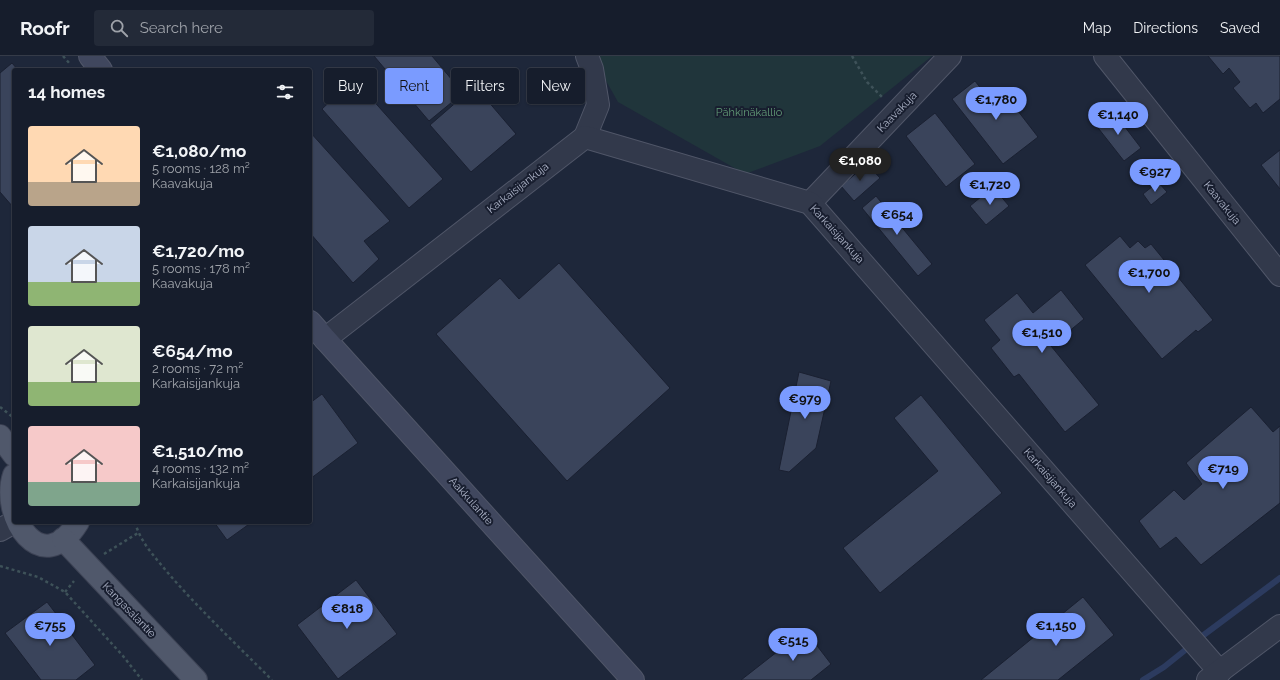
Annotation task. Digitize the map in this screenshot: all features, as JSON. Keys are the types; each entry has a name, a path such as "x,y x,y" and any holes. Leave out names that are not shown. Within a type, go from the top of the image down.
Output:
{"main road":[{"path":"0,436 12,452"},
{"path":"12,478 5,487 1,500 3,528 26,543 38,545 51,544 63,539 72,531 77,524"},
{"name":"Kangasalantie","path":"63,539 196,680"}],"street":[{"path":"90,56 99,68"},
{"path":"585,137 598,106 592,69 587,56"},
{"name":"Kaavakuja","path":"810,202 950,56"},
{"name":"Kaavakuja","path":"1104,56 1280,275"},
{"name":"Karkaisijankuja","path":"325,339 585,137 810,202 1214,676"},
{"name":"Aakkulantie","path":"312,324 633,680"},
{"path":"1214,676 1280,626"}],"path":[{"path":"852,56 867,82 897,112"},
{"path":"0,407 12,416"},
{"path":"136,524 138,533 155,557 182,590 272,680"},
{"path":"0,566 38,577 66,592 123,656 142,680"}],"green space":[{"name":"Pähkinäkallio","path":"592,56 932,56 820,146 745,174 618,102"}],"building":[{"path":"374,56 432,56 442,68 385,68"},
{"path":"1208,56 1280,56 1280,99 1263,113 1256,103 1250,108 1233,88 1240,82 1229,68 1223,74"},
{"path":"12,63 16,68 12,68 12,206 0,192 0,73"},
{"path":"443,69 451,79 451,103 429,121 415,104 443,104"},
{"path":"975,81 989,99 1001,89 1038,137 1003,164 952,99"},
{"path":"327,104 376,104 443,179 409,208 322,109"},
{"path":"454,104 490,104 516,134 471,172 430,125"},
{"path":"1112,110 1141,148 1124,161 1095,124"},
{"path":"935,113 975,164 946,187 906,136"},
{"path":"312,134 390,221 364,241 379,259 353,283 312,235"},
{"path":"1280,150 1280,189 1261,165"},
{"path":"867,164 880,178 854,201 841,186"},
{"path":"1158,182 1167,192 1151,205 1143,194"},
{"path":"993,187 1009,206 986,225 970,206"},
{"path":"876,196 932,264 918,276 862,208"},
{"path":"1120,236 1130,248 1138,241 1145,248 1151,244 1213,320 1198,332 1196,330 1162,359 1085,265"},
{"path":"559,263 670,388 567,481 436,334 500,278 519,299"},
{"path":"1061,290 1084,319 1051,346 1099,405 1065,432 1019,374 1014,377 991,348 1000,340 984,320 1017,293 1033,313"},
{"path":"799,372 831,381 816,448 789,472 779,470"},
{"path":"322,394 358,443 312,478 312,402"},
{"path":"921,395 1002,493 880,593 843,548 938,471 894,418"},
{"path":"1251,407 1273,432 1280,426 1280,503 1201,565 1176,537 1160,549 1139,521 1174,490 1184,500 1202,484 1186,463"},
{"path":"215,524 249,524 227,540"},
{"path":"356,580 397,634 338,679 297,625"},
{"path":"1083,597 1114,635 1058,680 981,680"},
{"path":"47,602 95,665 76,680 41,680 5,633"},
{"path":"805,630 831,664 811,680 741,680"}],"waterway":[{"path":"1197,640 1280,578"},
{"path":"1143,680 1164,667 1184,651"}]}
